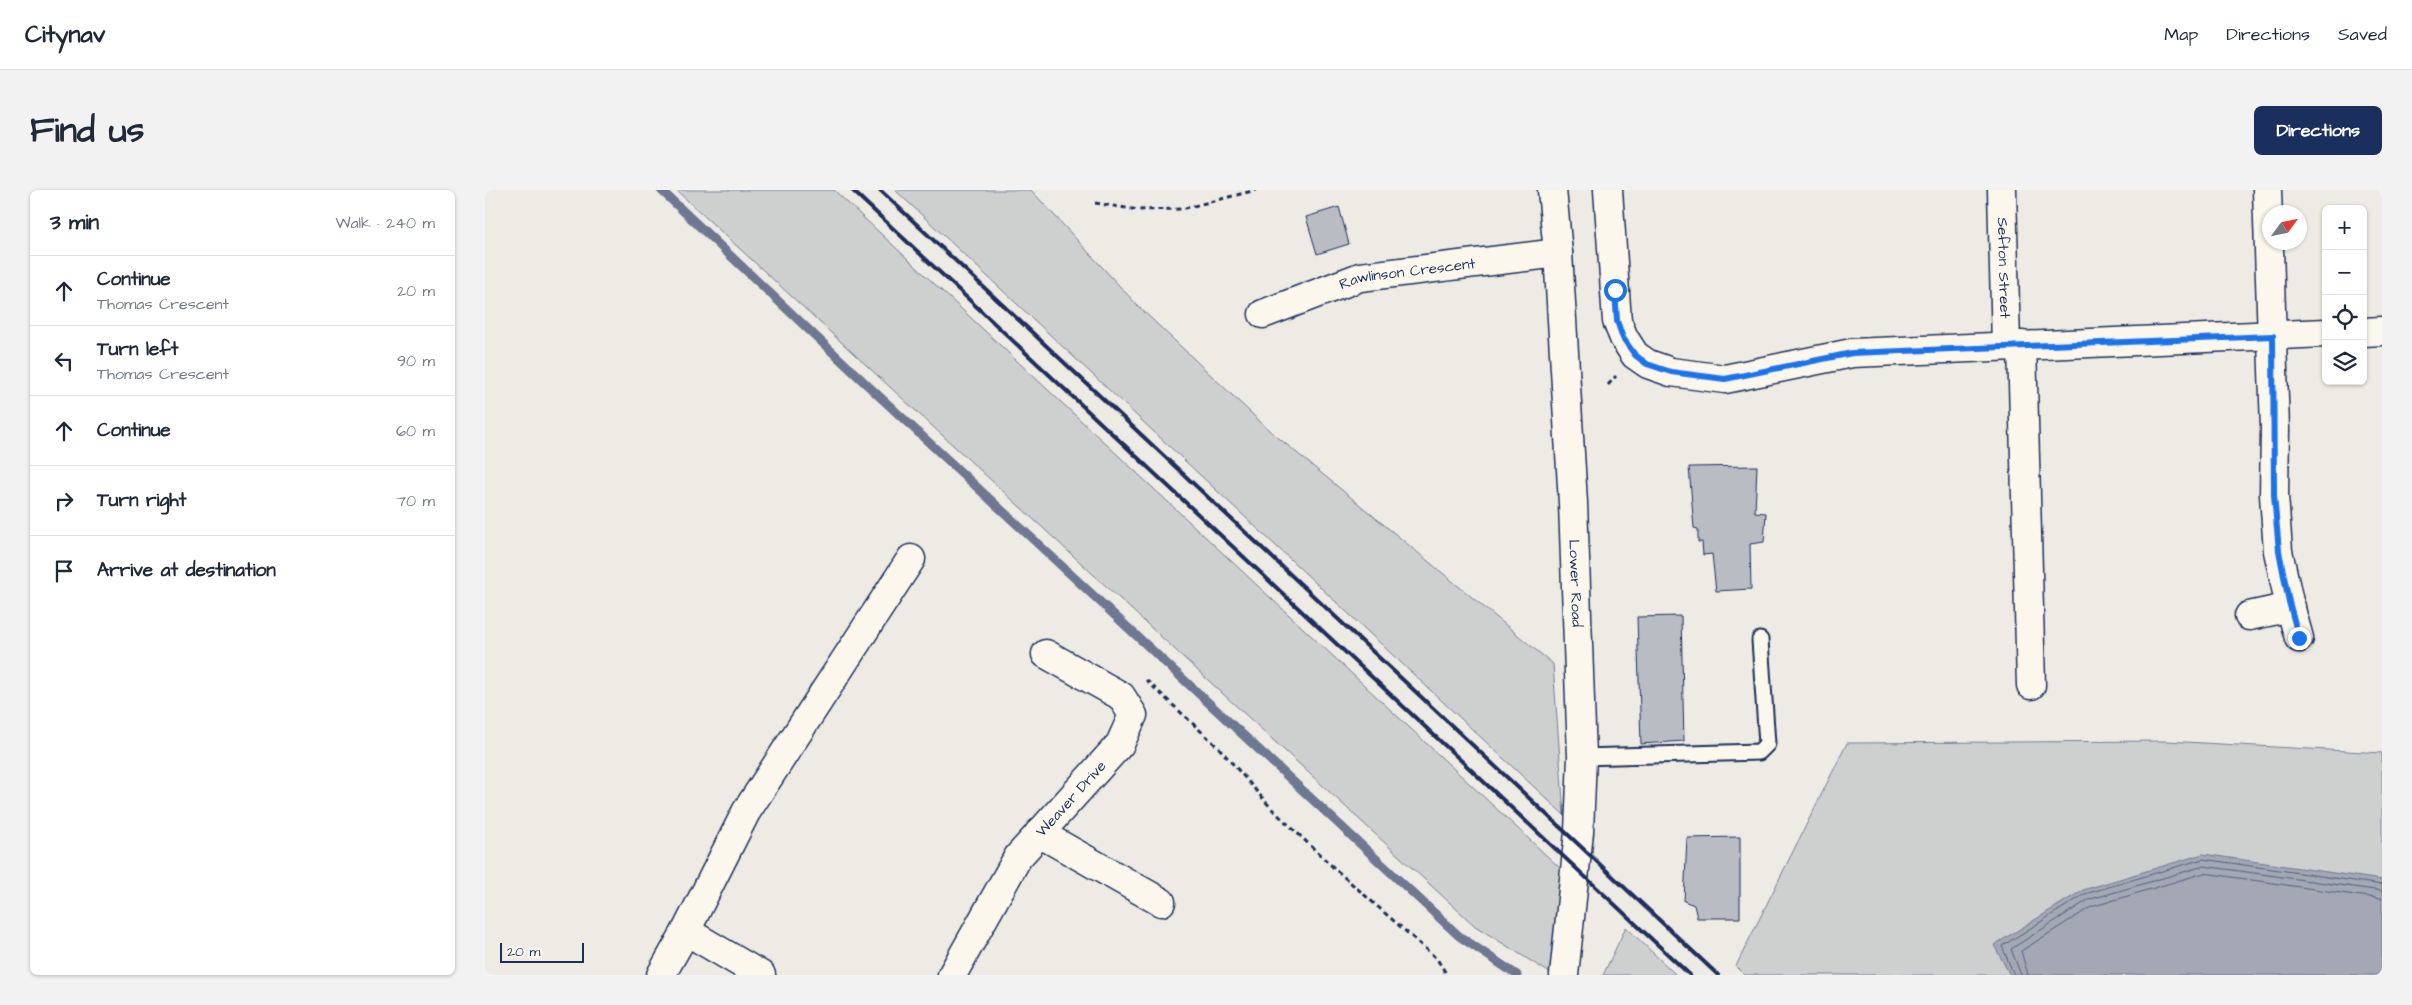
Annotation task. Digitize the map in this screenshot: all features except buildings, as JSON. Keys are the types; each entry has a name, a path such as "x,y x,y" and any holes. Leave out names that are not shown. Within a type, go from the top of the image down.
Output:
{"street":[{"name":"Lower Road","path":"1552,190 1558,253 1573,504 1581,757 1579,832 1564,975"},
{"path":"1608,190 1617,321 1623,338 1635,355 1647,364 1671,372 1725,379 1852,353 2322,333"},
{"name":"Sefton Street","path":"2002,190 2014,345 2031,685"},
{"path":"2267,190 2273,336 2274,495 2279,551 2299,638"},
{"name":"Rawlinson Crescent","path":"1263,314 1360,277 1558,253"},
{"path":"2367,332 2382,331"},
{"path":"661,975 686,931 746,812 911,559"},
{"path":"2249,616 2291,607"},
{"name":"Weaver Drive","path":"952,975 1018,857 1120,744 1133,715 1121,696 1046,654"},
{"path":"1039,833 1161,902"},
{"path":"686,931 761,975"}],"lane":[{"path":"1581,757 1759,752 1767,744 1761,640"}],"path":[{"path":"1095,203 1138,210 1182,209 1256,190"},
{"path":"1139,674 1219,748 1272,809 1334,868 1437,959 1447,975"}],"shaded area":[{"path":"676,190 834,190 1561,869 1550,973 1475,926"},
{"path":"895,190 1031,190 1138,306 1269,430 1553,664 1564,815"},
{"path":"2167,741 2382,753 2382,975 1745,975 1736,966 1847,743"},
{"path":"1626,927 1676,975 1603,975"}],"water":[{"path":"2203,854 2382,880 2382,975 2010,975 1994,945 2083,890"}],"waterway":[{"path":"661,190 864,382 1459,936 1517,975"}],"railway":[{"path":"852,190 1690,975"},
{"path":"880,190 1718,975"}],"route":[{"path":"1615,290 1617,321 1623,338 1635,355 1647,364 1671,372 1725,379 1852,353 2273,336 2274,495 2279,551 2289,602 2299,638"}]}
